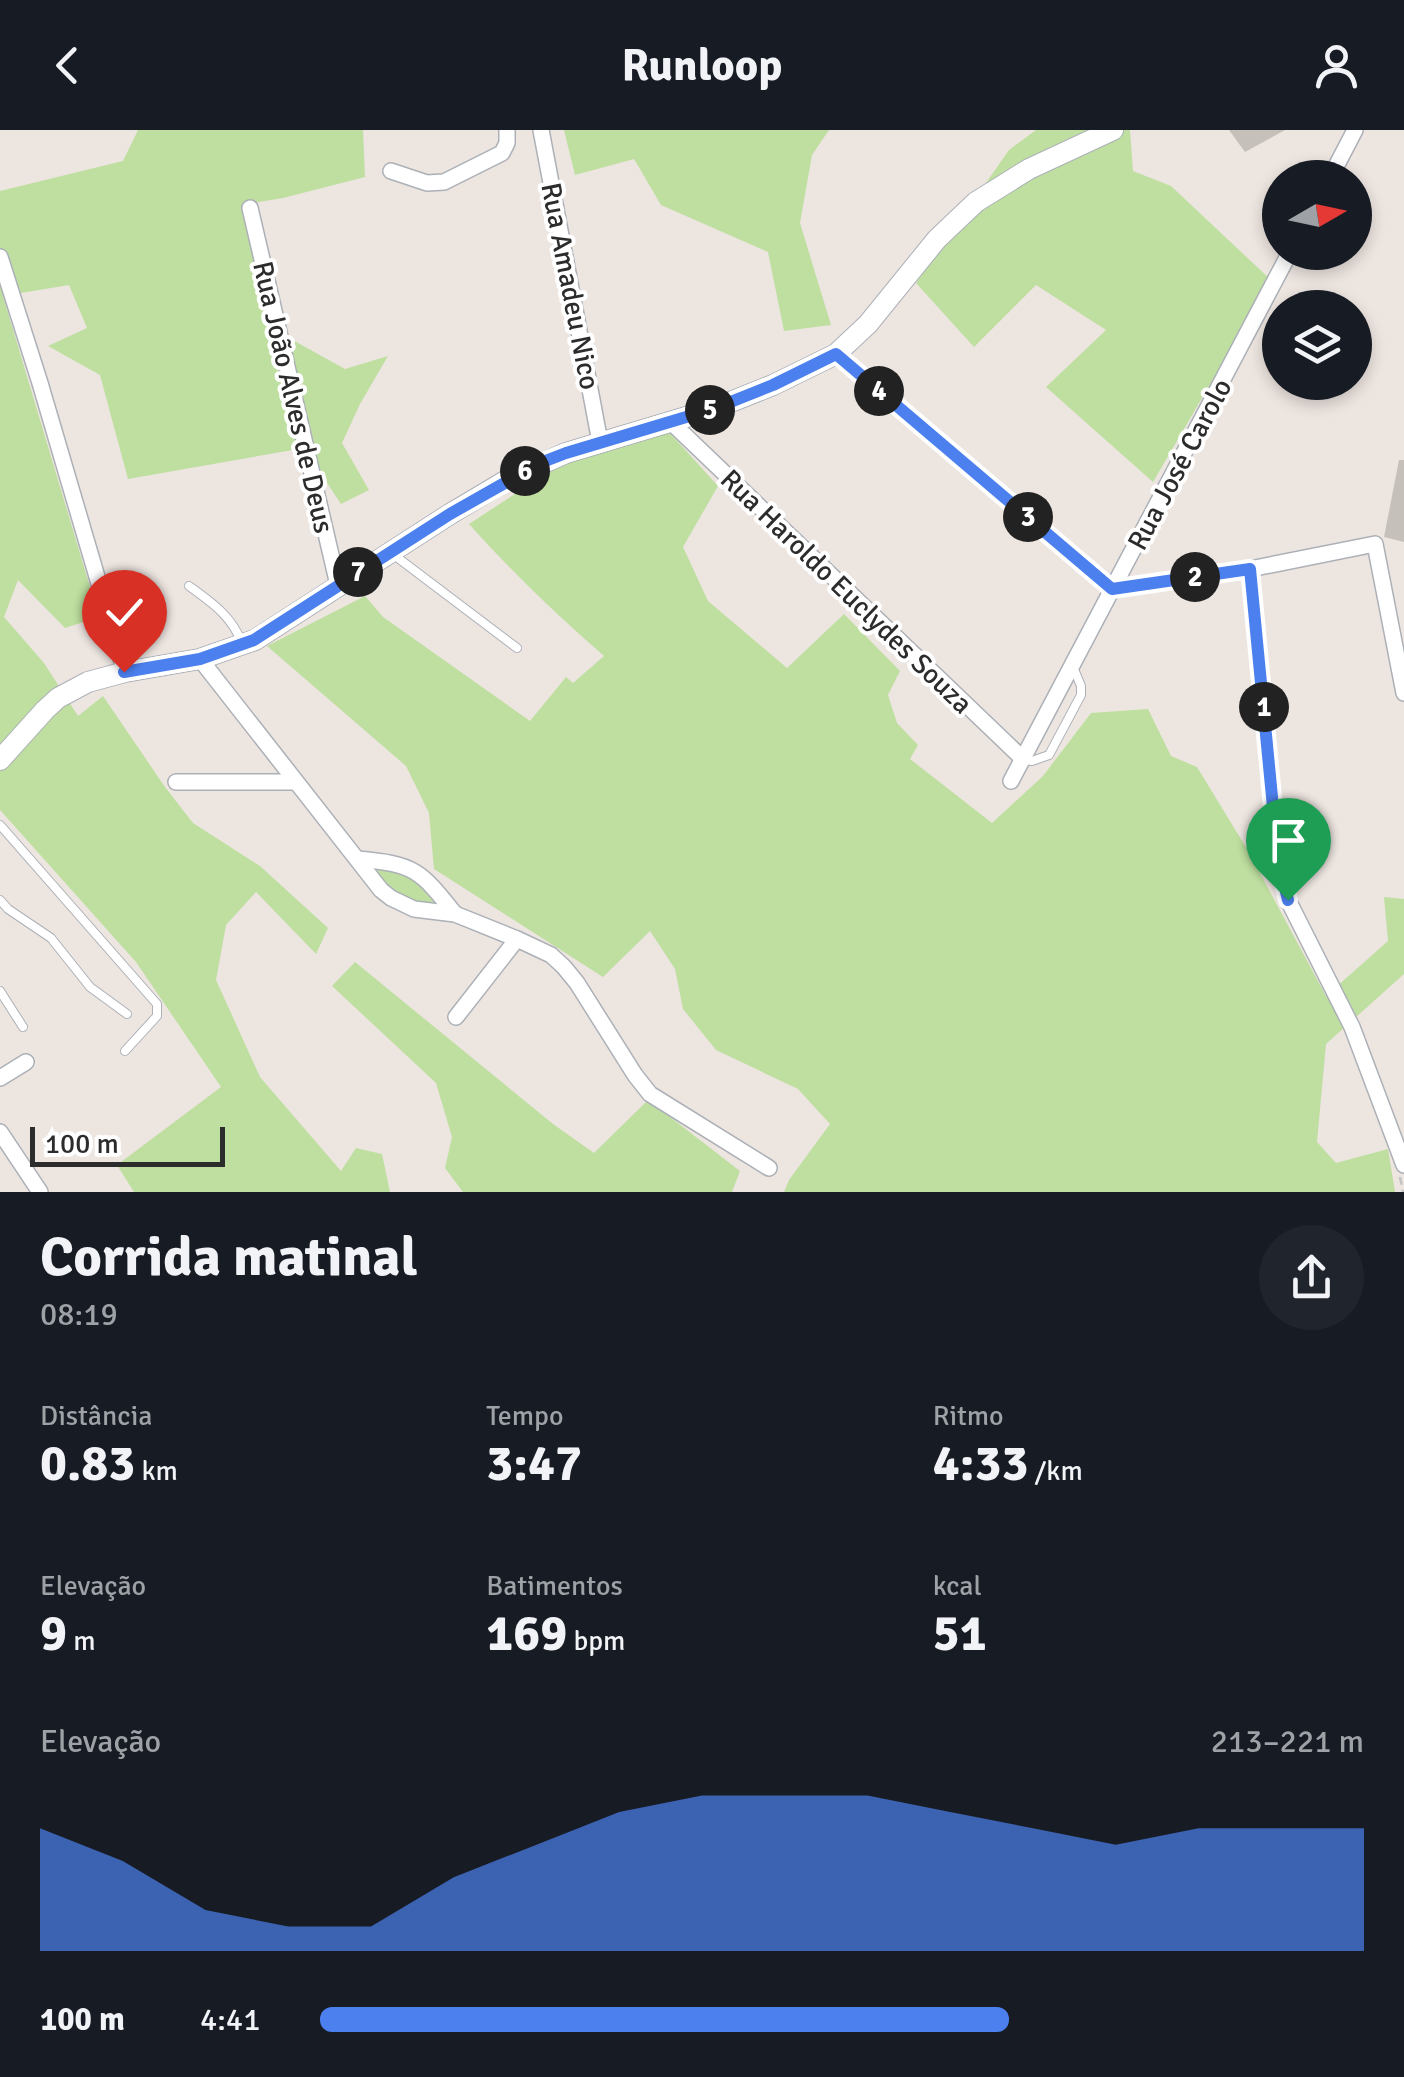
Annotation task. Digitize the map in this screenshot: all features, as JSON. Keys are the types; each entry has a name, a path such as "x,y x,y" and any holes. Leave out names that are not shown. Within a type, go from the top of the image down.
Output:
{"street":[{"path":"391,171 427,183 444,182 502,153 507,130"},
{"name":"Rua Amadeu Nico","path":"541,130 600,442"},
{"path":"0,760 58,698 88,682 200,659 242,645 267,634 512,477 566,453 713,409 836,354 868,324 937,239 976,202 1030,169 1113,130"},
{"path":"1339,160 1355,130"},
{"name":"Rua João Alves de Deus","path":"250,208 338,585"},
{"path":"0,257 124,672"},
{"name":"Rua José Carolo","path":"1011,781 1280,270"},
{"path":"836,354 1112,589 1250,569 1375,544 1404,693"},
{"name":"Rua Haroldo Euclydes Souza","path":"672,422 1023,759"},
{"path":"1250,569 1282,882 1293,914 1352,1027 1402,1170"},
{"path":"200,659 381,890 402,905 455,914 517,939 564,966 650,1094 769,1168"},
{"path":"176,782 296,782"},
{"path":"358,859 411,869 432,886 455,914"},
{"path":"456,1017 517,939"},
{"path":"0,1078 26,1062"},
{"path":"0,1132 40,1192"}],"lane":[{"path":"390,552 517,648"},
{"path":"188,586 218,607 236,626 242,645"},
{"path":"0,825 157,1004 157,1016 126,1051"},
{"path":"0,900 51,938 90,987 128,1014"},
{"path":"0,991 23,1027"}],"path":[{"path":"1402,1170 1402,1192"}],"green space":[{"path":"138,130 363,130 365,177 246,204 271,328 345,369 388,356 342,443 369,490 341,504 304,448 128,479 100,375 48,346 87,328 69,285 3,296 99,617 65,628 18,580 4,617 44,663 78,716 103,696 193,823 260,866 328,928 316,954 256,892 226,925 216,980 260,1077 341,1171 356,1148 382,1154 390,1192 134,1192 117,1165 221,1087 136,962 0,810 0,191 123,161"},
{"path":"564,130 829,130 812,155 800,223 831,325 784,331 768,252 661,205 634,159 575,175"},
{"path":"1036,130 1130,130 1133,171 1171,186 1271,280 1153,482 1046,387 1106,330 1036,285 974,347 916,283 1009,150"},
{"path":"669,432 718,486 683,547 708,601 787,668 844,614 900,671 888,695 897,723 918,745 910,759 992,823 1043,776 1091,713 1148,709 1171,756 1197,767 1247,849 1326,996 1388,941 1384,897 1404,899 1404,974 1326,1044 1317,1142 1336,1163 1388,1149 1395,1192 784,1192 830,1124 798,1089 716,1050 683,1009 675,969 650,931 603,977 434,869 429,813 406,766 267,646 365,596 383,617 530,721 566,677 573,683 604,656 534,592 469,524 567,460"},
{"path":"368,867 410,874 444,908 401,896"},
{"path":"355,962 594,1153 648,1100 740,1171 732,1192 463,1192 445,1168 452,1137 436,1083 332,986"}],"building":[{"path":"1229,130 1285,130 1245,152"},
{"path":"1399,460 1404,460 1404,542 1384,537"}],"route":[{"path":"124,672 232,650 267,634 481,494 540,463 695,416 773,385 836,354 1112,589 1250,569 1278,859 1288,900"}]}
